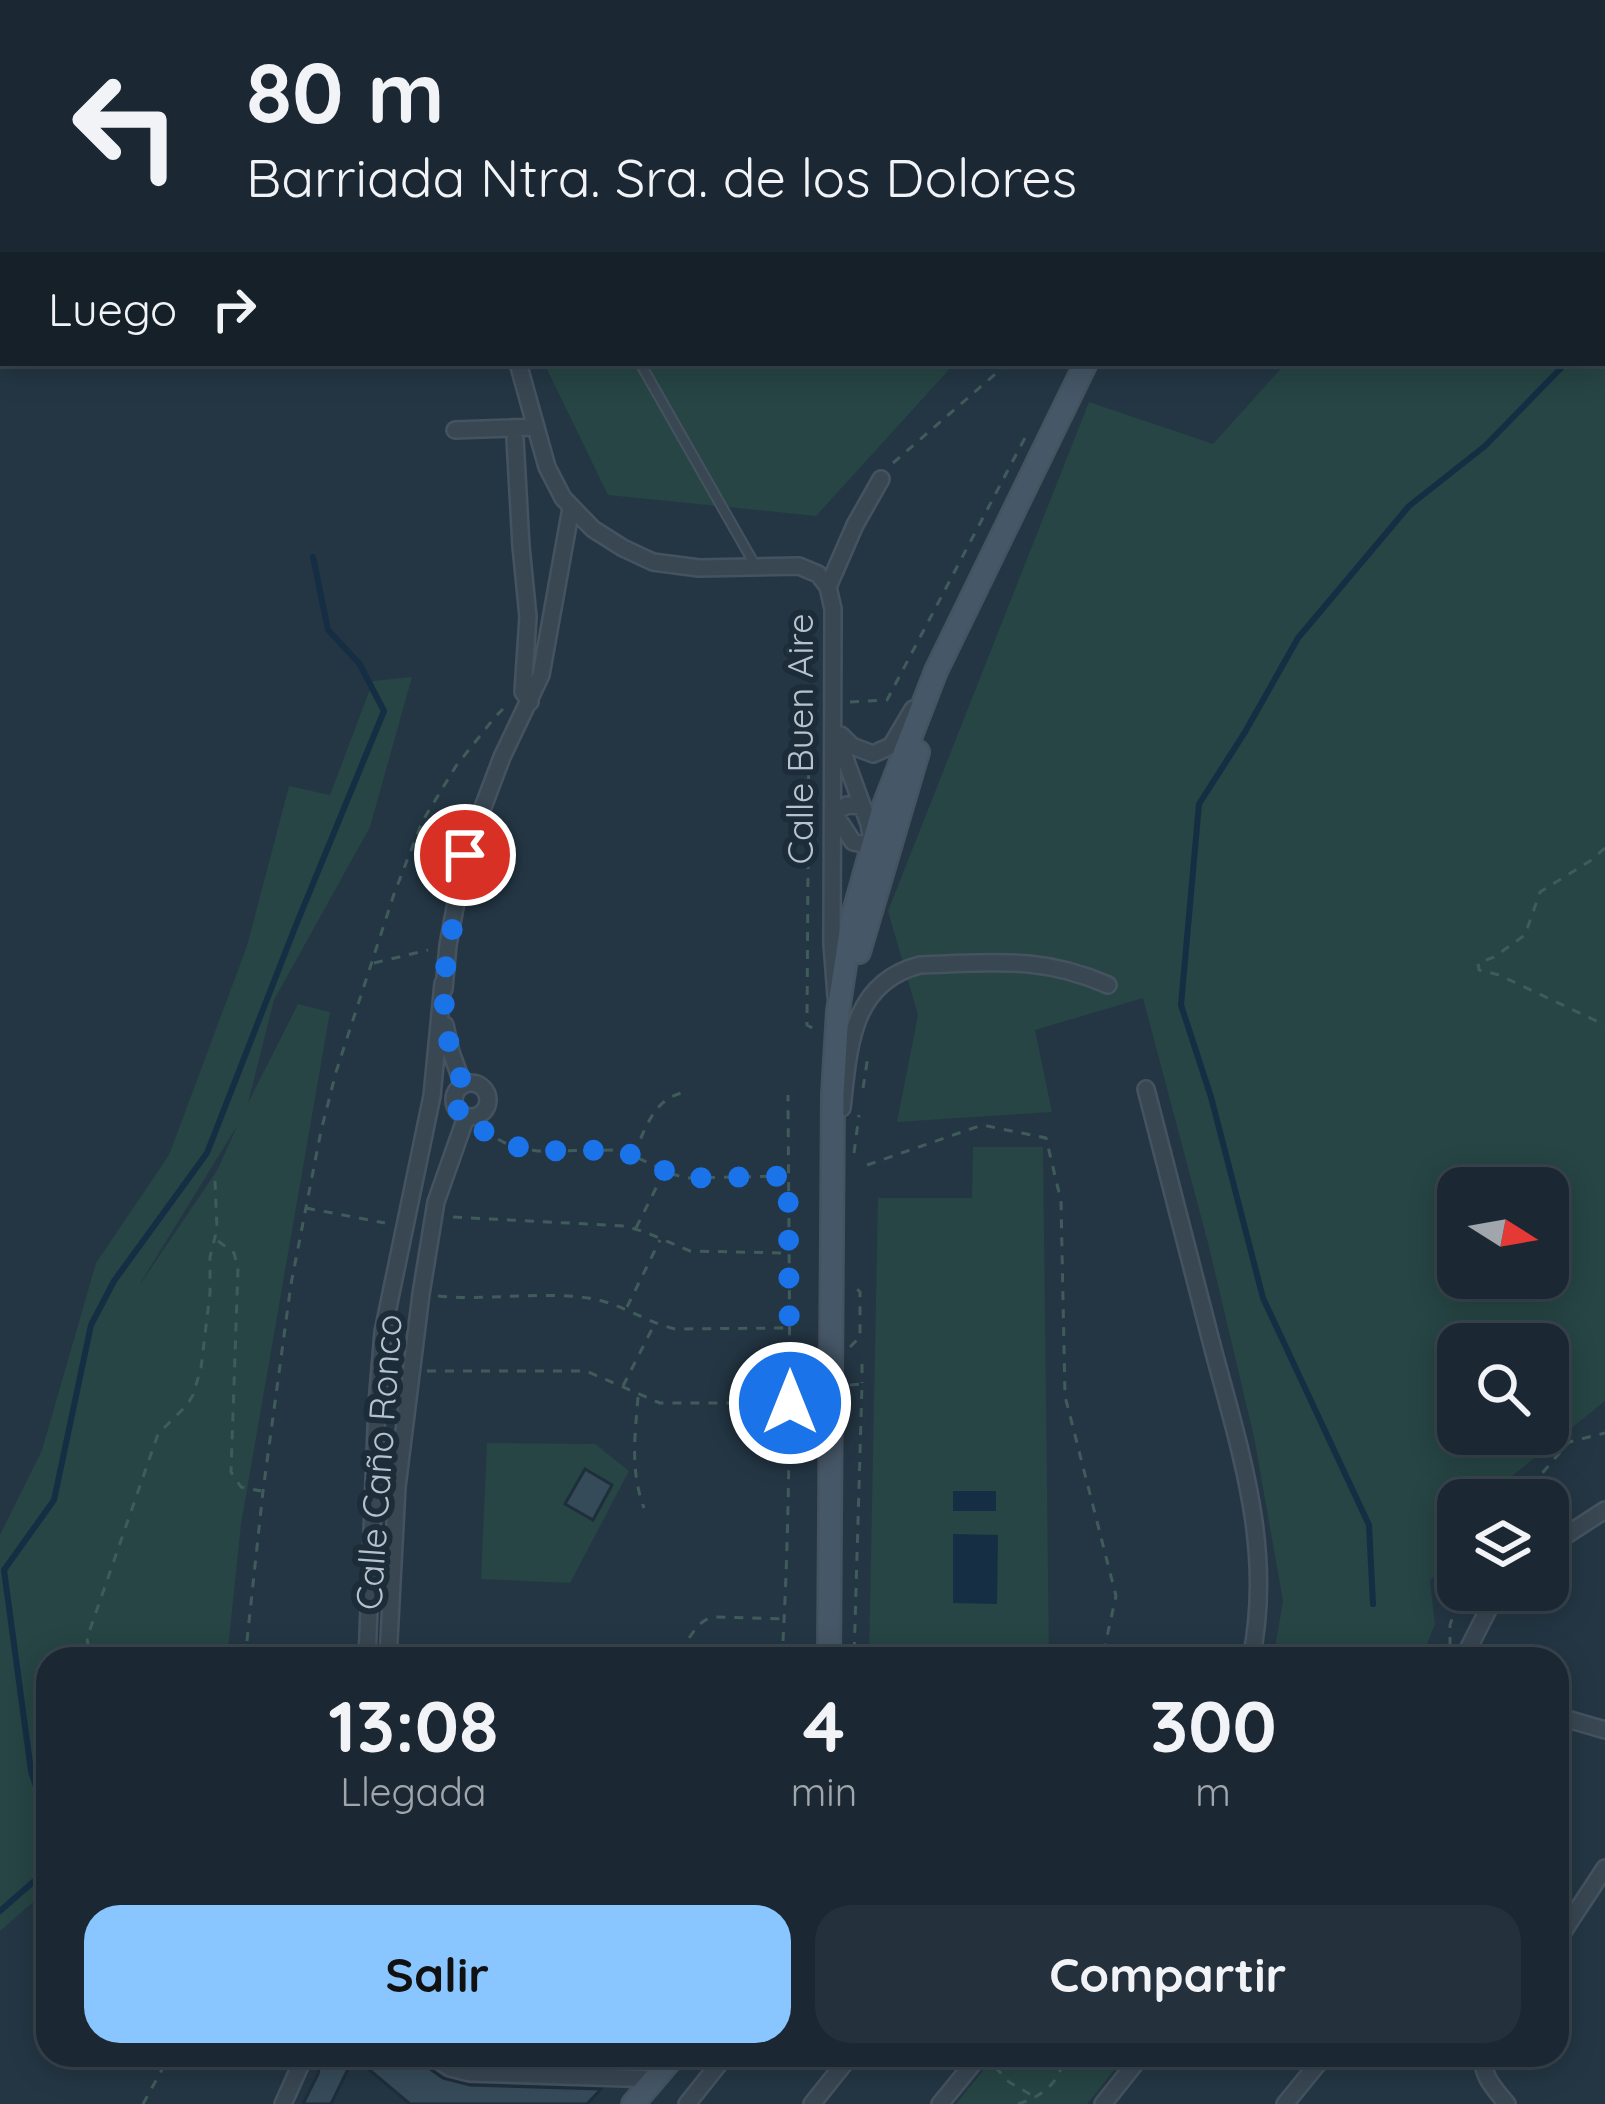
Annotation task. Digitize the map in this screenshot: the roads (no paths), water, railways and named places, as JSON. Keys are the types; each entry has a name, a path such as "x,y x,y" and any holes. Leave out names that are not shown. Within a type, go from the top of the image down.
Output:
{"main road":[{"path":"829,1647 833,1095 838,1010 852,919 883,808 936,671 1085,366"},
{"path":"833,1095 857,959 921,742 974,592"},
{"path":"633,2104 664,2067"}],"street":[{"path":"519,366 547,467 571,508 606,539 653,562 699,568 809,568 828,587"},
{"path":"455,430 534,427"},
{"path":"515,439 528,625 527,698"},
{"name":"Calle Buen Aire","path":"838,1010 832,944 833,609 828,587 881,478"},
{"name":"Calle Caño Ronco","path":"367,1647 378,1380 389,1294 432,1096 448,945 465,855 478,816 541,675 571,508"},
{"path":"834,728 852,746 873,754 891,746 936,671"},
{"path":"834,728 862,806 873,846 853,842 833,813 847,805 862,806"},
{"path":"832,1182 852,1037 865,1003 884,981 920,965 1027,962 1078,972 1108,985"},
{"name":"Calle Caño Ronco","path":"443,983 446,1033 463,1085"},
{"path":"479,1085 488,1099 482,1114 465,1119 454,1106 457,1090 479,1085"},
{"path":"1146,1089 1245,1471 1261,1580 1254,1647"},
{"path":"389,1647 397,1487 421,1294 440,1188 465,1119"},
{"path":"1569,1533 1605,1510"},
{"path":"1466,1647 1487,1611"},
{"path":"1569,1720 1605,1730"},
{"path":"1569,1922 1605,1868"},
{"path":"283,2104 300,2067"},
{"path":"448,2067 470,2073 654,2079"},
{"path":"687,2104 716,2067"},
{"path":"812,2104 841,2067"},
{"path":"940,2104 975,2067"},
{"path":"1103,2104 1132,2067"},
{"path":"1285,2104 1315,2067"},
{"path":"1483,2067 1507,2104"}],"lane":[{"path":"642,366 756,566"}],"water":[{"path":"953,1491 996,1491 996,1511 953,1511"},
{"path":"953,1534 998,1535 997,1604 953,1603"}],"waterway":[{"path":"1373,1604 1369,1525 1263,1298 1211,1097 1181,1005 1199,804 1298,638 1409,506 1485,446 1562,366"},
{"path":"36,1787 4,1570 54,1500 91,1325 114,1281 207,1153 384,711 359,663 328,630 313,557"},
{"path":"0,1911 36,1880"}]}
